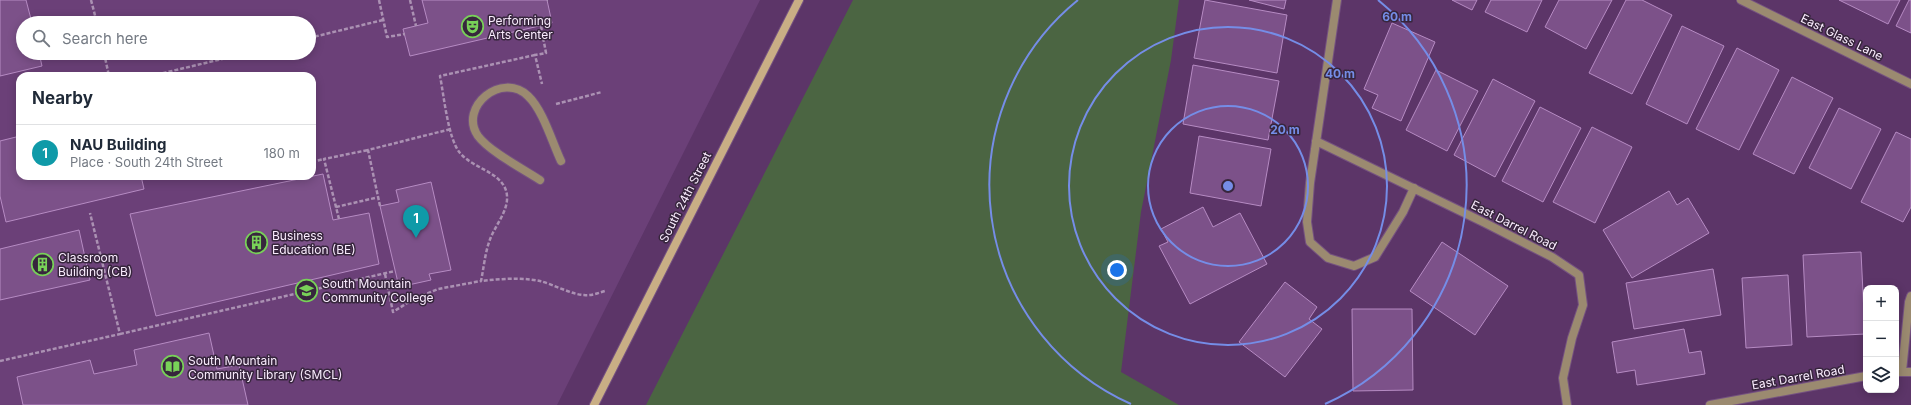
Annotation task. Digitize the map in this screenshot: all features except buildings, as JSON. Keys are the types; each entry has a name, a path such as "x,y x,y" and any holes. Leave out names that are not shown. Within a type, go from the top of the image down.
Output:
{"main road":[{"name":"South 24th Street","path":"594,405 799,0"}],"street":[{"path":"1337,0 1310,183 1307,222 1310,242 1328,258 1354,266 1375,257 1400,216 1414,188"},
{"name":"East Glass Lane","path":"1741,0 1911,84"},
{"path":"540,180 486,145 477,135 473,124 475,110 480,101 489,91 511,88 520,90 528,95 536,105 560,161"},
{"name":"East Darrel Road","path":"1316,141 1552,257 1579,275 1583,305 1572,338 1563,378 1567,405"},
{"path":"1903,372 1909,302 1911,296"},
{"name":"East Darrel Road","path":"1710,405 1863,377"}],"path":[{"path":"91,0 94,16"},
{"path":"379,0 387,37 405,34"},
{"path":"410,0 416,26"},
{"path":"316,36 384,20"},
{"path":"481,281 491,238 507,202 507,193 498,178 465,158 459,152 453,139 440,76 546,52 541,26"},
{"path":"535,55 542,85"},
{"path":"106,60 108,72"},
{"path":"168,72 218,60"},
{"path":"554,105 602,92"},
{"path":"316,161 368,150 451,129"},
{"path":"368,150 380,206"},
{"path":"324,159 339,219"},
{"path":"336,207 379,197"},
{"path":"90,214 120,334"},
{"path":"0,361 395,271"},
{"path":"385,274 393,312 412,300 438,289 500,279 527,280 556,286 582,296 605,291"}],"shaded area":[{"name":"South Mountain Community College","path":"0,0 760,0 557,405 0,405"}],"green space":[{"path":"853,0 1179,0 1171,60 1141,212 1121,372 1179,405 646,405"}],"place":[{"name":"Performing Arts Center","path":"472,27"},
{"name":"NAU Building","path":"416,238"},
{"name":"Business Education (BE)","path":"256,242"},
{"name":"Classroom Building (CB)","path":"43,264"},
{"name":"South Mountain Community College","path":"307,290"},
{"name":"South Mountain Community Library (SMCL)","path":"172,367"}]}
